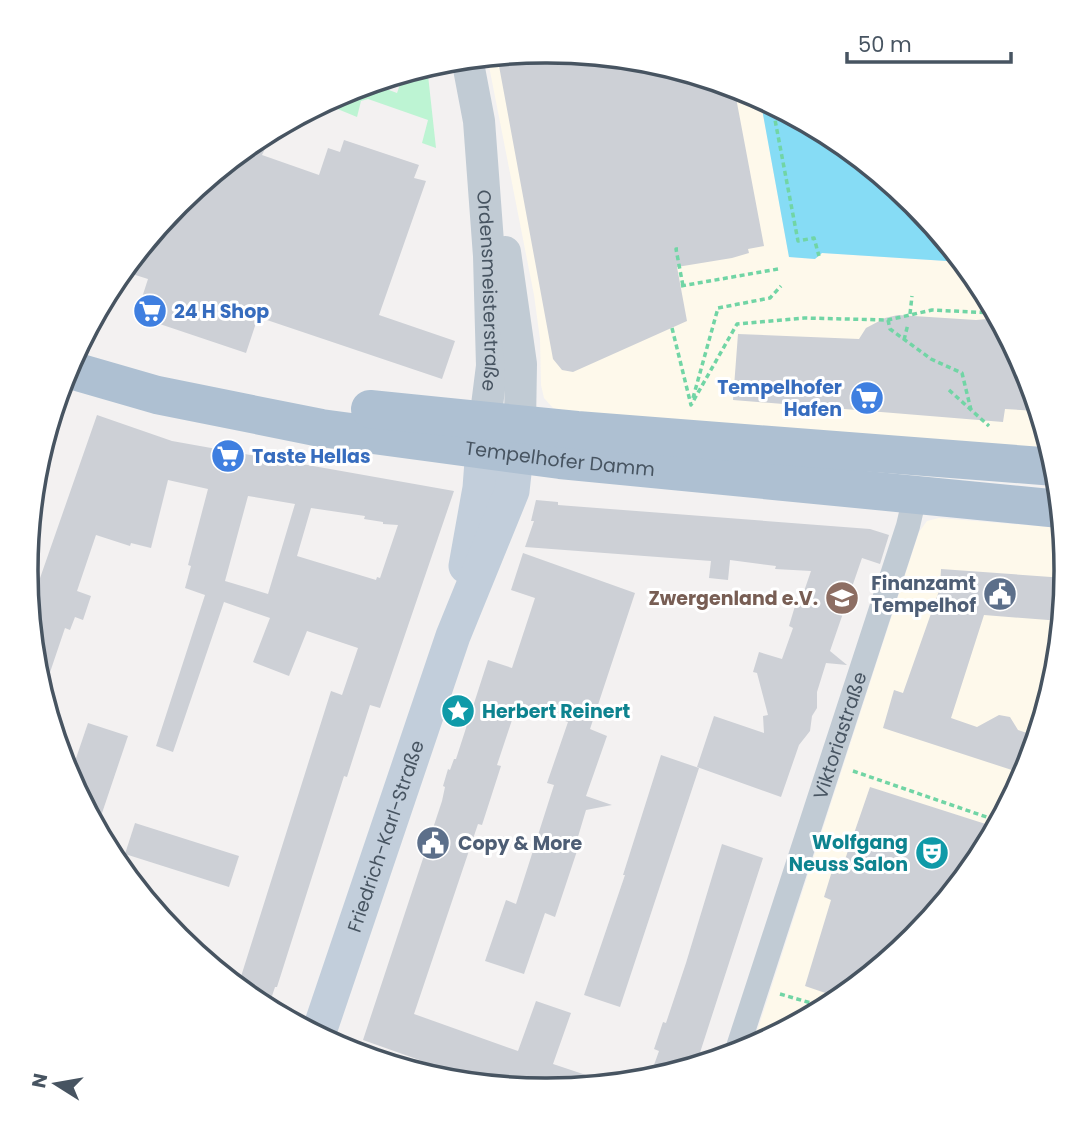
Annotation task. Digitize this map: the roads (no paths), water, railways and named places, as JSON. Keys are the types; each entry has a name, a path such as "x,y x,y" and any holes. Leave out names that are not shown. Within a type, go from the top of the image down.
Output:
{"main road":[{"name":"Tempelhofer Damm","path":"90,349 186,376 255,391 388,411 501,437 915,496 1049,508"},
{"name":"Tempelhofer Damm","path":"79,372 157,395 272,420 501,437 1043,466"},
{"name":"Friedrich-Karl-Straße","path":"321,1025 453,636 480,488 501,437"}],"street":[{"name":"Ordensmeisterstraße","path":"469,69 483,161 505,246 521,370 501,437"},
{"name":"Viktoriastraße","path":"741,1039 908,526 915,496"}],"water":[{"path":"762,111 800,130 855,167 905,211 949,261 822,253 815,259 789,257"}],"place":[{"name":"24 H Shop","path":"150,311"},
{"name":"Tempelhofer Hafen","path":"867,398"},
{"name":"Taste Hellas","path":"228,456"},
{"name":"Finanzamt Tempelhof","path":"1000,594"},
{"name":"Zwergenland e.V.","path":"842,598"},
{"name":"Herbert Reinert","path":"458,711"},
{"name":"Copy & More","path":"433,843"},
{"name":"Wolfgang Neuss Salon","path":"932,853"}]}
